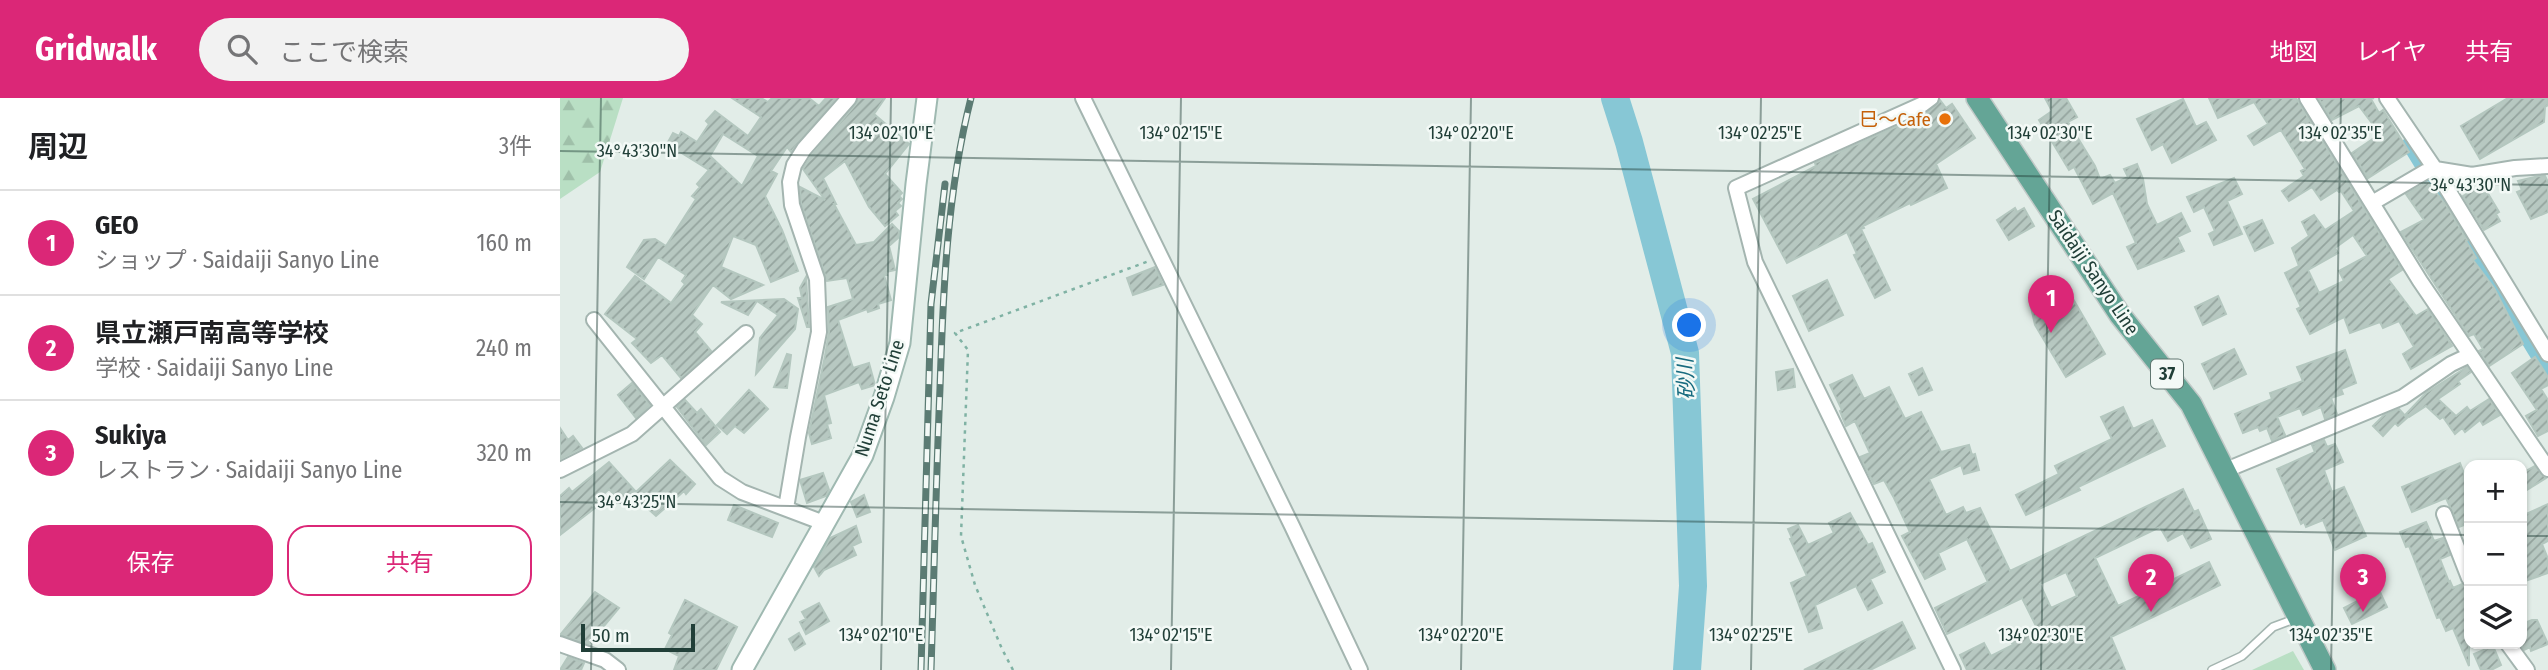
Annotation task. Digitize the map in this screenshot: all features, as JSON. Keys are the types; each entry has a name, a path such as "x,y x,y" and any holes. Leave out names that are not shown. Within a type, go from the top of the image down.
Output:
{"main road":[{"name":"Numa Seto Line","path":"742,670 863,455 884,397 900,343 927,98"},
{"name":"Saidaiji Sanyo Line","path":"1977,98 2120,315 2191,404 2325,670"}],"street":[{"path":"786,508 820,332 817,279 793,205 790,182 794,166 804,149 849,98"},
{"path":"1083,98 1360,670"},
{"path":"1931,98 1736,188 1755,262 1953,670"},
{"path":"2308,98 2420,281 2548,470"},
{"path":"2387,98 2435,169 2548,354"},
{"path":"2372,203 2435,169 2472,175 2548,166"},
{"path":"594,320 720,478 742,492 824,523"},
{"path":"560,470 632,434 746,333"},
{"path":"2226,470 2403,397 2451,364 2470,355"},
{"path":"2444,514 2464,565"},
{"path":"560,644 605,660 618,670"},
{"path":"2512,649 2527,670"}],"lane":[{"path":"2212,670 2242,656 2273,627 2299,617"}],"path":[{"path":"1013,670 975,585 961,536 968,350 955,333 1162,257"}],"green space":[{"path":"560,98 623,98 600,172 560,199"},
{"path":"2293,651 2304,670 2252,670"}],"building":[{"path":"732,98 761,98 768,102 772,98 809,98 819,106 826,98 836,98 791,152 787,147 771,171 777,174 765,196 798,271 771,282 756,245 733,236 721,267 763,285 731,299 713,285 692,315 702,324 695,332 711,351 681,378 662,355 651,363 632,343 637,339 605,314 635,276 671,303 685,284 682,281 686,275 658,257 644,279 627,267 644,240 655,239 666,246 696,199 692,196 700,187 697,184 709,170 667,144 673,133 679,136 681,132 697,142 709,124 706,121 715,111 748,136 761,117","holes":["723,134 758,156 742,186 710,156"]},
{"path":"858,98 885,98 874,114 909,144 885,174 902,193 899,196 902,199 898,203 901,206 895,211 898,215 885,226 869,207 845,161 823,178 856,245 874,242 892,224 899,231 898,238 889,246 895,270 884,275 891,300 878,304 879,308 868,312 867,309 838,320 853,368 869,363 875,385 862,389 859,382 824,395 831,423 827,424 831,438 812,444 809,433 829,332 828,307 853,299 847,278 827,281 801,203 800,187 825,200 803,169"},
{"path":"2045,98 2066,98 2077,117 2068,122 2100,179 2110,175 2115,183 2128,177 2124,169 2137,164 2143,179 2147,204 2157,225 2181,213 2190,231 2177,237 2184,251 2138,269 2127,247 2136,243 2113,193 2093,204 2074,167 2069,170 2039,120 2052,111"},
{"path":"2209,98 2296,98 2402,270 2388,279 2416,316 2428,309 2452,346 2411,369 2403,354 2414,347 2399,321 2383,328 2380,322 2350,333 2344,317 2310,334 2297,309 2301,307 2285,273 2299,266 2292,248 2309,236 2302,222 2314,215 2325,230 2354,211 2341,191 2337,190 2321,200 2312,187 2289,201 2282,191 2304,176 2301,171 2305,169 2281,130 2254,145 2248,136 2268,124 2254,102 2218,118","holes":["2353,235 2367,256 2339,271 2344,281 2319,293 2308,270 2338,253 2335,248"]},
{"path":"2374,98 2371,99 2379,113 2383,110 2409,152 2368,178 2352,153 2380,134 2359,106 2332,120 2319,99"},
{"path":"2508,98 2548,98 2544,122 2480,159 2461,126"},
{"path":"2183,99 2196,127 2206,122 2216,140 2172,163 2163,144 2152,150 2137,119"},
{"path":"1940,100 1946,108 1952,104 1975,138 1936,164 1947,188 1911,205 1910,203 1861,229 1890,290 1875,298 1854,255 1857,254 1847,232 1787,263 1753,199 1816,166 1815,163 1927,113"},
{"path":"2545,176 2548,182 2548,212 2531,219 2517,192 2522,190 2518,181"},
{"path":"2234,178 2242,194 2227,201 2242,234 2214,245 2209,234 2215,231 2204,207 2194,212 2187,197"},
{"path":"2428,182 2446,205 2467,240 2476,258 2473,260 2494,288 2523,344 2489,366 2479,351 2483,349 2474,334 2469,336 2401,232 2424,220 2406,194"},
{"path":"2480,186 2484,194 2487,192 2499,212 2496,214 2500,221 2484,230 2463,196"},
{"path":"2015,208 2017,212 2024,208 2034,226 2009,240 1997,220"},
{"path":"2262,220 2273,243 2255,251 2244,227"},
{"path":"1155,267 1163,285 1133,295 1127,278"},
{"path":"806,277 809,327 798,298 802,298 800,288"},
{"path":"1827,280 1843,315 1809,331 1793,296"},
{"path":"2062,280 2105,354 2066,377 2035,325 2029,298"},
{"path":"2218,296 2226,314 2203,325 2195,307"},
{"path":"784,299 798,309 795,329 756,374 760,338 778,315 757,301 748,315 721,302"},
{"path":"2234,349 2246,374 2214,389 2202,364"},
{"path":"2345,350 2356,383 2341,389 2343,394 2331,398 2337,414 2325,419 2321,407 2303,415 2300,408 2277,417 2285,435 2272,441 2267,428 2260,431 2258,427 2243,433 2235,414 2272,399 2270,393 2303,381 2297,367"},
{"path":"787,354 791,355 787,388 774,387"},
{"path":"2535,357 2548,377 2548,385 2541,389 2548,400 2548,431 2538,436 2526,416 2537,410 2512,373"},
{"path":"2467,367 2471,372 2458,381 2460,384 2438,399 2456,416 2467,407 2470,411 2489,399 2500,415 2483,425 2480,420 2465,432 2462,428 2455,434 2443,417 2440,419 2426,406 2409,417 2406,414 2426,393"},
{"path":"1922,368 1932,390 1919,395 1909,374"},
{"path":"1793,369 1795,387 1778,390 1776,372"},
{"path":"1852,375 1864,399 1889,387 1905,419 1921,412 1941,452 1969,445 1972,455 1975,454 1979,470 1964,474 1961,465 1929,479 1946,515 1963,507 1966,513 1980,508 2010,571 2183,489 2194,512 2198,510 2211,539 2191,548 2183,533 2168,541 2160,527 2095,558 2118,606 2209,562 2220,585 2111,637 2125,670 1967,670 1960,655 1984,643 1991,656 2013,645 2011,641 2037,628 2022,598 1947,634 1935,608 1988,582 1967,539 1938,553 1945,569 1925,579 1902,536 1910,532 1894,498 1884,480 1874,484 1860,457 1870,453 1855,421 1846,426 1830,385","holes":["2066,572 2077,596 2051,608 2040,584"]},
{"path":"632,383 650,405 636,418 618,395"},
{"path":"749,390 768,409 744,433 735,426 727,434 717,425"},
{"path":"685,400 697,413 701,409 720,432 706,445 677,407"},
{"path":"2123,407 2133,429 2152,420 2165,446 2026,515 2016,495 2059,474 2055,466 2112,439 2101,417"},
{"path":"2399,409 2407,418 2398,426 2395,423 2383,436 2373,426 2384,415"},
{"path":"560,428 568,440 573,436 582,448 560,459"},
{"path":"2324,440 2327,447 2335,444 2343,462 2324,470 2332,492 2344,487 2366,536 2335,550 2323,520 2306,527 2304,522 2301,524 2277,469 2315,452 2312,445"},
{"path":"670,460 695,484 656,516 635,497 629,503 625,499 622,503 609,489 592,505 595,508 560,535 560,496 569,488 572,492 609,462 636,492"},
{"path":"2460,463 2464,473 2464,525 2459,527 2446,498 2412,512 2402,487"},
{"path":"2535,466 2546,478 2527,490 2527,470"},
{"path":"823,473 829,490 826,496 807,503 800,480"},
{"path":"864,495 870,512 857,517 851,502"},
{"path":"2548,504 2548,541 2542,544 2548,559 2548,573 2527,580 2527,523 2527,514"},
{"path":"734,505 778,523 772,537 728,520"},
{"path":"1850,513 1868,545 1872,543 1885,572 1870,579 1882,603 1868,610 1856,586 1815,605 1822,628 1809,632 1791,583 1807,576 1788,529 1798,525 1808,545 1834,533 1829,523"},
{"path":"2426,522 2434,541 2443,538 2450,555 2440,559 2449,582 2453,588 2464,585 2464,649 2469,649 2469,666 2453,628 2446,631 2440,617 2437,618 2409,546 2406,547 2400,532"},
{"path":"856,526 861,542 852,546 856,555 824,570 819,576 814,567 830,538"},
{"path":"2379,590 2387,607 2352,624 2344,608"},
{"path":"595,592 619,608 604,626 602,625 589,644 560,635"},
{"path":"685,600 737,627 716,670 674,670 679,656 665,649 672,635 669,633"},
{"path":"819,603 829,621 806,634 800,622 806,619 802,612"},
{"path":"2537,620 2548,644 2531,651 2530,647 2527,648 2527,622"},
{"path":"1902,622 1915,648 1870,670 1804,670"},
{"path":"799,633 805,644 795,650 789,639"},
{"path":"2494,649 2501,665 2491,670 2481,670 2474,654"},
{"path":"568,657 584,663 581,670 560,670"}],"waterway":[{"name":"砂川","path":"1615,98 1685,353 1693,586 1687,670"},
{"path":"2410,144 2548,371"}],"railway":[{"path":"931,670 945,278 956,169 971,98"},
{"path":"921,670 931,304 945,184"}],"place":[{"name":"巳～Cafe","path":"1945,119"},
{"name":"GEO","path":"2051,333"},
{"name":"県立瀬戸南高等学校","path":"2151,612"},
{"name":"Sukiya","path":"2363,612"}]}
